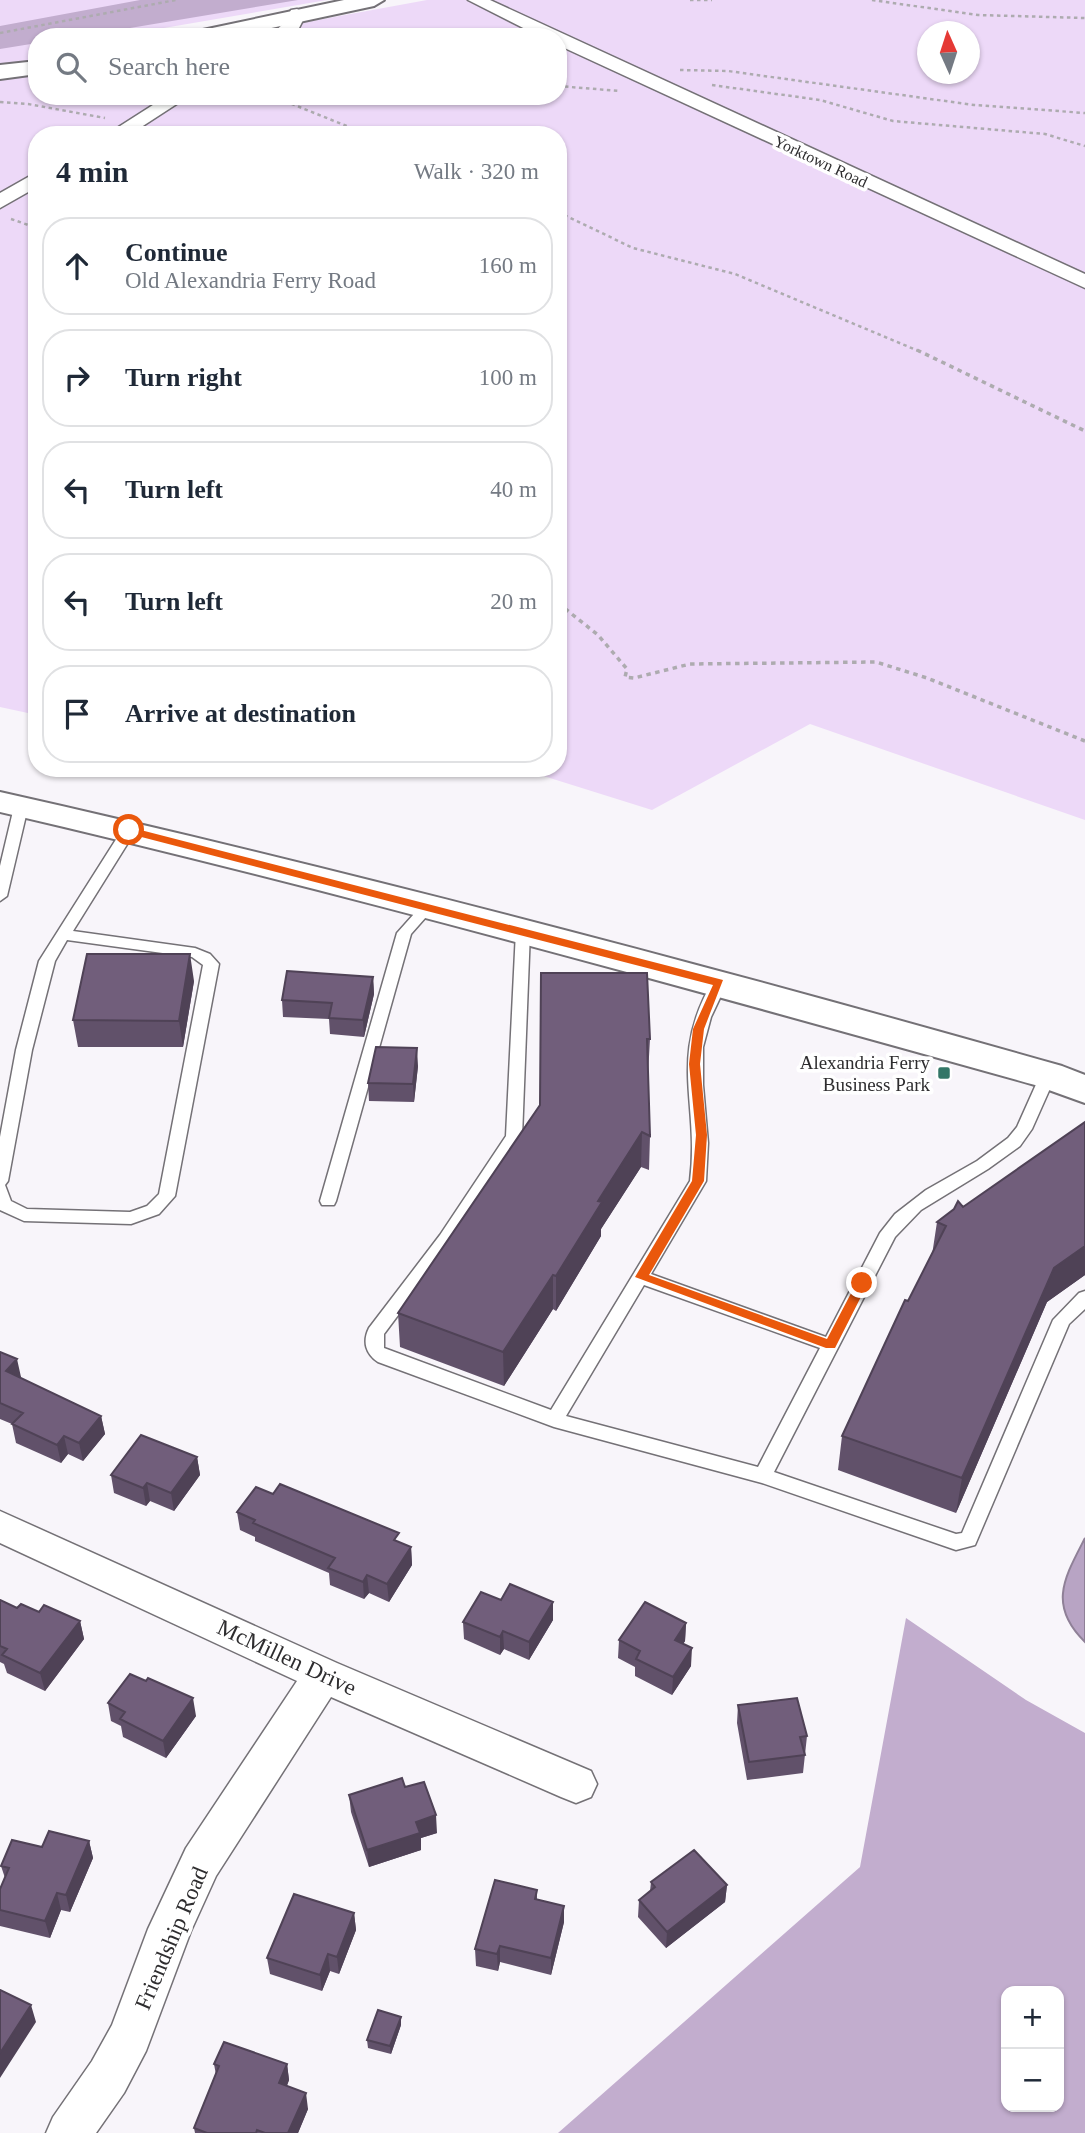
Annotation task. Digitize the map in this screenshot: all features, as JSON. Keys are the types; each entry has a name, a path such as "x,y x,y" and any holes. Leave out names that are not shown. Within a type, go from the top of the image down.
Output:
{"main road":[{"path":"252,28 302,13 374,0"},
{"path":"0,72 28,67"},
{"path":"11,805 129,830 719,983 1048,1075 1085,1090"}],"street":[{"path":"288,28 302,13 348,0"},
{"name":"Yorktown Road","path":"476,0 535,28"},
{"name":"Yorktown Road","path":"567,43 1085,282"},
{"path":"115,126 160,105"},
{"path":"1,209 28,186"},
{"name":"McMillen Drive","path":"0,1527 323,1675 576,1784"},
{"name":"Friendship Road","path":"69,2133 107,2077 130,2036 170,1928 201,1862 323,1675"}],"lane":[{"path":"0,896 11,805"},
{"path":"0,1181 24,1051 47,961 129,830"},
{"path":"328,1201 404,933 428,908"},
{"path":"523,931 514,1136 446,1238 375,1333 375,1351 384,1357 554,1420 763,1476 946,1541 956,1542 968,1538 1062,1320 1085,1298"},
{"path":"0,1189 3,1204 24,1215 58,1218 131,1218 153,1210 167,1196 211,964 205,957 64,935"},
{"path":"554,1420 698,1181 702,1135 695,1082 698,1029 719,983"},
{"path":"763,1476 898,1220 1014,1142 1024,1129 1048,1075"},
{"path":"642,1277 830,1345"}],"path":[{"path":"0,33 176,0"},
{"path":"690,0 712,0"},
{"path":"873,0 978,15 1085,18"},
{"path":"674,69 728,71 974,105 1085,113"},
{"path":"567,87 672,93 716,84 769,95 820,100 893,121 1045,134 1085,146"},
{"path":"0,102 28,103"},
{"path":"43,105 115,126"},
{"path":"294,105 346,126"},
{"path":"1,209 28,223"},
{"path":"567,216 633,248 734,274 841,318 955,367 1085,431"},
{"path":"567,611 619,657 627,669 625,677 634,678 690,664 876,662 916,674 1085,741"}],"shaded area":[{"path":"0,0 327,0 164,28 28,28 28,105 567,105 567,28 283,28 427,0 1085,0 1085,820 810,724 652,810 547,777 567,777 567,126 28,126 28,713 0,707"},
{"path":"140,0 298,0 130,28 28,28 28,44 0,49 0,26"},
{"path":"1085,1538 1085,1642 1066,1616 1063,1591 1071,1565"},
{"path":"906,1618 1026,1700 1085,1733 1085,2133 558,2133 860,1867"}],"building":[{"path":"87,954 190,954 179,1021 73,1020"},
{"path":"287,971 373,977 363,1020 329,1018 332,1003 282,1000"},
{"path":"541,973 647,973 650,1136 642,1132 598,1201 602,1202 556,1276 553,1275 503,1352 398,1313 540,1105"},
{"path":"376,1047 417,1048 413,1084 368,1083"},
{"path":"1085,1122 1085,1246 1054,1268 962,1478 842,1436 905,1300 908,1301 946,1226 937,1222 954,1209 958,1201 963,1207"},
{"path":"0,1352 17,1359 6,1371 101,1416 79,1443 64,1436 57,1445 12,1424 23,1413 0,1403"},
{"path":"141,1435 197,1457 171,1493 147,1483 143,1488 111,1475"},
{"path":"280,1484 399,1533 394,1540 411,1547 387,1584 367,1575 363,1582 328,1568 335,1558 253,1523 255,1520 237,1512 256,1487 273,1494"},
{"path":"510,1584 553,1602 529,1642 503,1631 500,1637 463,1622 481,1592 501,1600"},
{"path":"0,1600 17,1608 21,1604 39,1612 44,1605 80,1621 40,1673 2,1655 7,1649 0,1646"},
{"path":"645,1602 686,1623 675,1640 692,1648 673,1677 636,1659 640,1651 619,1640"},
{"path":"130,1674 146,1681 148,1678 193,1698 163,1741 120,1719 125,1712 108,1703"},
{"path":"797,1698 807,1736 800,1737 805,1755 749,1762 738,1705"},
{"path":"402,1778 405,1787 424,1782 436,1815 416,1822 420,1833 367,1850 349,1795"},
{"path":"49,1831 89,1841 66,1895 57,1893 45,1921 0,1910 0,1889 9,1868 1,1866 12,1840 42,1847"},
{"path":"694,1850 727,1885 667,1932 639,1900 655,1887 651,1882"},
{"path":"495,1880 537,1890 535,1899 564,1906 551,1958 500,1946 497,1954 475,1949"},
{"path":"294,1894 354,1913 337,1957 328,1954 320,1975 267,1958"},
{"path":"0,1990 31,2005 0,2053"},
{"path":"378,2010 401,2017 390,2046 367,2040"},
{"path":"224,2042 287,2064 279,2083 306,2093 288,2133 265,2133 257,2130 256,2133 207,2133 194,2128 219,2066 214,2064"}],"place":[{"name":"Alexandria Ferry Business Park","path":"944,1073"}],"route":[{"path":"129,830 719,983 698,1029 695,1082 702,1135 698,1181 642,1277 830,1345 862,1283"}]}
